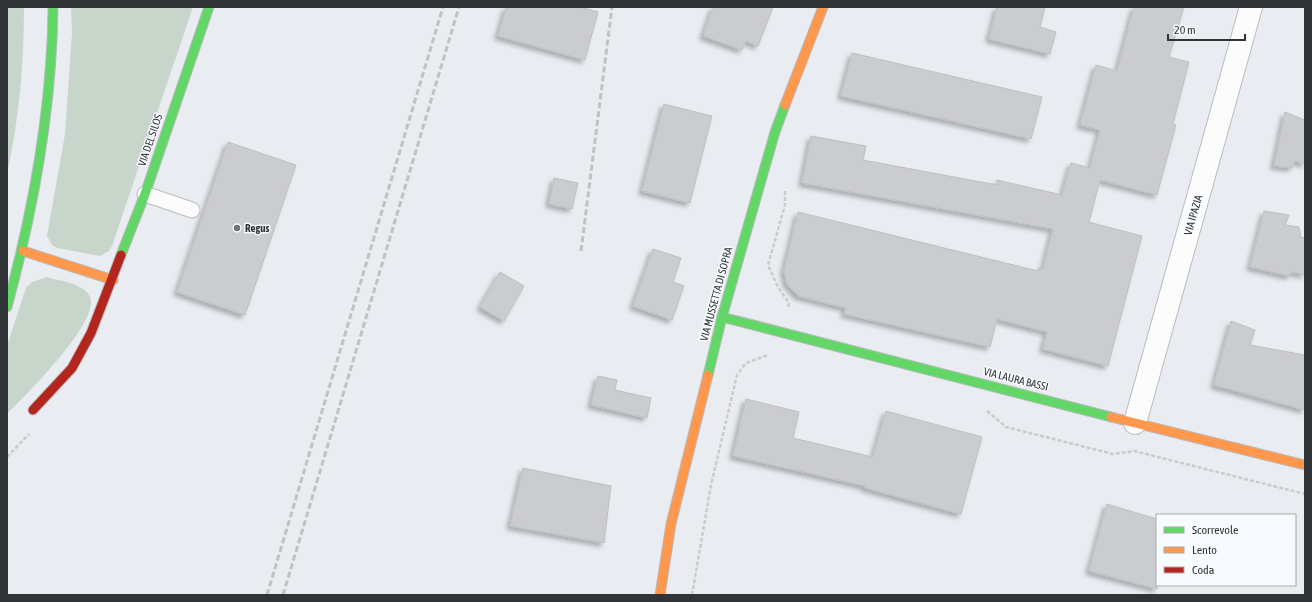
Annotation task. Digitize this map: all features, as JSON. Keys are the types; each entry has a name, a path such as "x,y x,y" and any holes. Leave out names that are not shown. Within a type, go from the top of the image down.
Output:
{"street":[{"path":"7,307 23,252 44,143 52,86 53,7"},
{"name":"VIA DEL SILOS","path":"33,410 72,368 91,333 113,280 145,194 208,7"},
{"name":"VIA MUSSETTA DI SOPRA","path":"660,595 671,524 722,317 775,132 823,7"},
{"name":"VIA IPAZIA","path":"1135,424 1251,7"},
{"path":"23,252 113,280"},
{"name":"VIA LAURA BASSI","path":"722,317 1030,395 1135,424 1305,465"}],"lane":[{"path":"145,194 192,210"}],"path":[{"path":"692,595 711,484 736,375 746,363 762,356 778,353 784,333 789,303 778,287 768,265 785,205 785,188"},
{"path":"981,409 989,411 1006,427 1113,454 1134,451 1305,494"},
{"path":"7,457 32,431"}],"shaded area":[{"path":"7,7 24,7 20,91 15,133 7,174"},
{"path":"71,7 193,7 112,246 109,251 100,256 57,248 52,245 47,236 65,134 72,33"},
{"path":"47,277 71,283 87,292 90,297 90,308 84,323 59,358 44,376 7,414 7,346 26,288 32,282"}],"building":[{"path":"506,7 581,7 598,12 585,60 498,36"},
{"path":"713,7 773,7 758,46 746,41 742,50 703,36"},
{"path":"997,7 1045,7 1040,27 1056,32 1050,54 989,39"},
{"path":"1134,7 1184,7 1169,57 1189,62 1173,124 1176,125 1157,195 1100,180 1089,222 1142,236 1108,366 1043,349 1047,332 997,319 990,347 844,314 846,308 798,296 787,284 784,271 798,212 1038,271 1039,268 1043,269 1053,229 802,183 811,136 866,146 863,160 997,185 997,180 1062,195 1071,163 1090,168 1100,130 1080,125 1096,65 1117,71"},
{"path":"852,53 1042,97 1031,139 841,96"},
{"path":"664,104 712,116 690,203 642,191"},
{"path":"1285,112 1305,120 1305,164 1295,161 1292,168 1274,166"},
{"name":"Regus","path":"228,142 296,165 245,315 177,292"},
{"path":"554,178 578,183 572,209 549,204"},
{"path":"1264,211 1289,215 1285,225 1299,227 1301,237 1305,238 1305,275 1292,272 1289,276 1250,267"},
{"path":"653,249 681,258 673,282 684,286 672,320 633,306"},
{"path":"500,272 524,286 504,321 480,307"},
{"path":"1231,321 1255,330 1250,345 1305,355 1305,410 1214,385"},
{"path":"598,376 617,380 615,390 651,398 647,418 591,405"},
{"path":"746,399 799,412 793,438 873,457 886,411 982,437 961,514 865,488 865,486 733,456"},
{"path":"523,468 611,486 604,543 510,526"},
{"path":"1107,504 1156,519 1157,589 1089,571"}],"railway":[{"path":"267,595 443,7"},
{"path":"283,595 459,7"},
{"path":"581,251 612,7"}],"traffic: fast":[{"path":"7,307 17,270 40,158 49,83 53,7"},
{"path":"121,255 145,194 209,7"},
{"path":"708,375 722,317 775,132 785,105"},
{"path":"722,317 1111,417"}],"traffic: slow":[{"path":"785,105 823,7"},
{"path":"23,251 113,280"},
{"path":"660,595 671,524 708,375"},
{"path":"1111,417 1305,465"}],"traffic: jam":[{"path":"33,410 72,368 91,333 121,255"}],"place":[{"name":"Regus","path":"237,228"}]}
